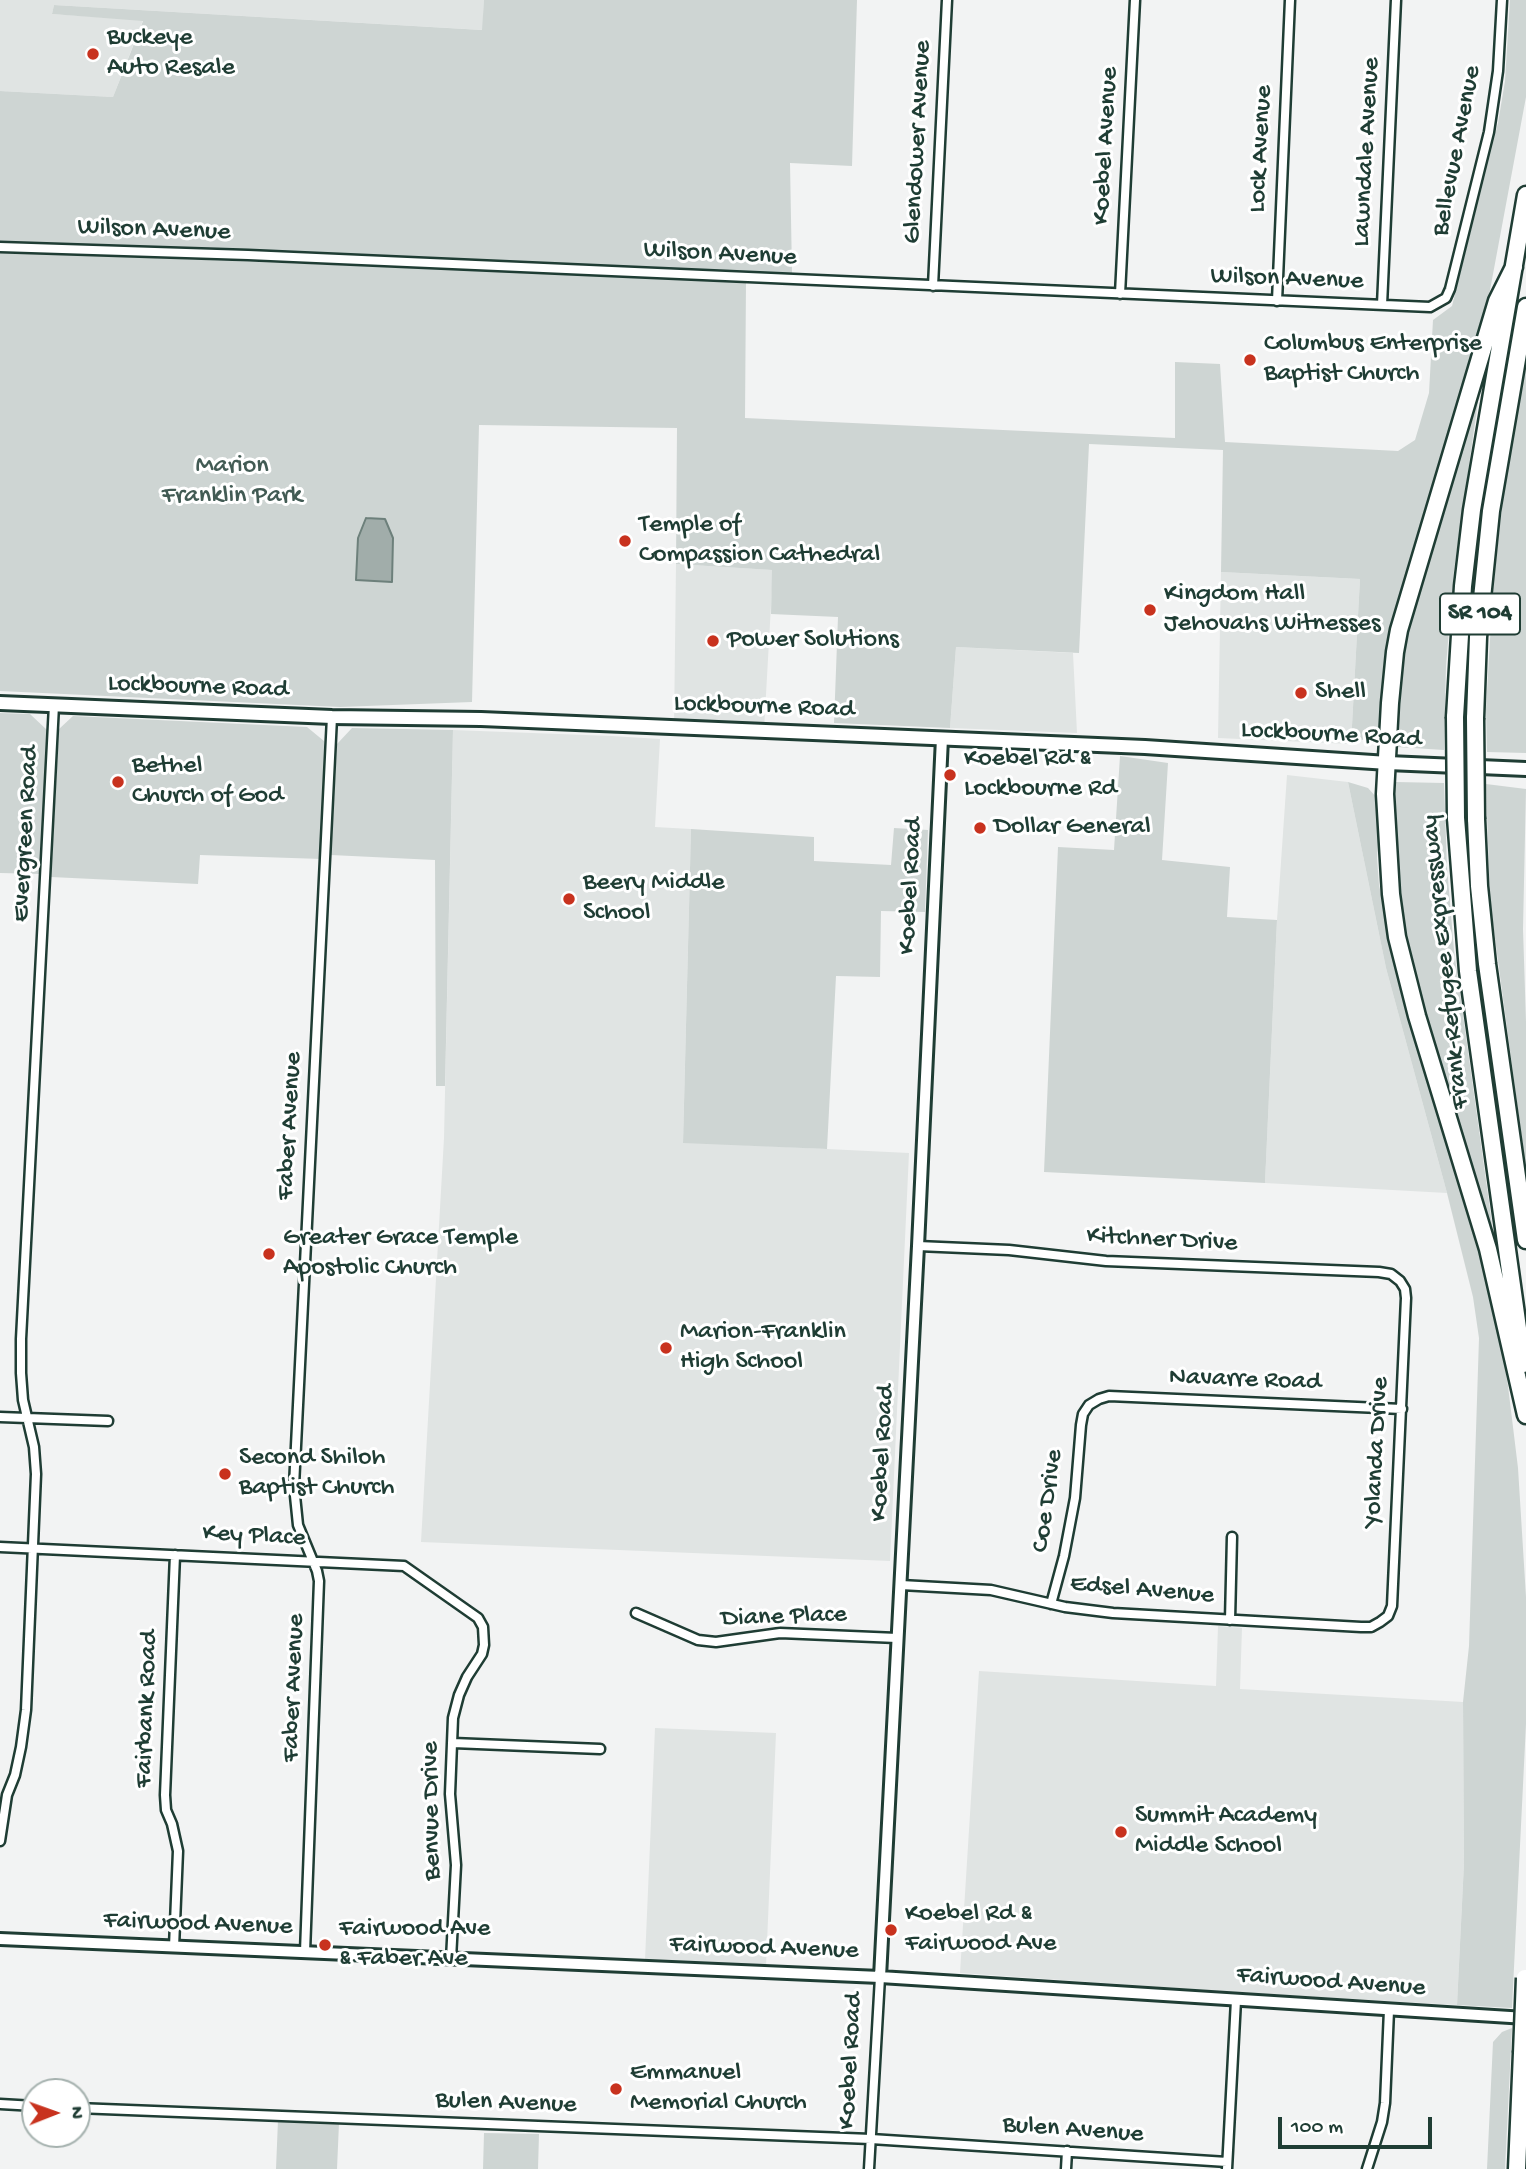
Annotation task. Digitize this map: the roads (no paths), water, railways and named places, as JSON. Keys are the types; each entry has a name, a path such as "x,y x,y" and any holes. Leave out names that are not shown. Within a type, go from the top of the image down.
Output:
{"highway":[{"name":"Frank-Refugee Expressway","path":"1526,195 1479,456 1463,586 1455,717 1456,818 1468,971 1526,1391"},
{"path":"1514,267 1497,301 1399,630 1390,703 1385,794 1387,852 1397,937 1421,1030 1488,1249 1526,1415"},
{"name":"Frank-Refugee Expressway","path":"1526,307 1490,523 1478,638 1475,718 1479,886 1487,964 1526,1240"},
{"path":"1517,2169 1526,1965"}],"main road":[{"name":"Lockbourne Road","path":"0,703 942,738 1526,769"}],"street":[{"name":"Glendower Avenue","path":"933,286 947,0"},
{"name":"Koebel Avenue","path":"1121,294 1135,0"},
{"name":"Lock Avenue","path":"1277,300 1290,0"},
{"name":"Lawndale Avenue","path":"1382,305 1396,0"},
{"name":"Bellevue Avenue","path":"1438,304 1446,298 1450,289 1489,132 1502,0"},
{"name":"Wilson Avenue","path":"0,247 1430,307 1438,304"},
{"name":"Evergreen Road","path":"0,1841 4,1794 15,1775 26,1710 36,1474 34,1447 23,1400 21,1339 54,705"},
{"name":"Faber Avenue","path":"305,1952 319,1581 298,1525 294,1486 332,717"},
{"name":"Koebel Road","path":"869,2169 901,1584 942,738"},
{"name":"Kitchner Drive","path":"918,1246 1009,1250 1106,1261 1379,1272 1391,1274 1400,1281"},
{"name":"Yolanda Drive","path":"1380,1622 1388,1616 1392,1606 1406,1298 1400,1281"},
{"name":"Navarre Road","path":"1090,1405 1109,1396 1402,1409"},
{"name":"Coe Drive","path":"1051,1604 1075,1498 1083,1414 1090,1405"},
{"path":"0,1417 108,1421"},
{"path":"1230,1620 1232,1537"},
{"name":"Key Place","path":"0,1547 404,1566 470,1611 483,1627"},
{"name":"Fairbank Road","path":"174,1947 178,1851 166,1810 165,1795 175,1555"},
{"name":"Edsel Avenue","path":"901,1584 990,1590 1051,1604 1113,1612 1361,1627 1371,1627 1380,1622"},
{"name":"Diane Place","path":"636,1613 698,1640 732,1641 780,1633 897,1638"},
{"name":"Benvue Drive","path":"452,1959 456,1865 450,1794 453,1718 467,1677 482,1654 483,1627"},
{"path":"453,1743 600,1749"},
{"name":"Fairwood Avenue","path":"0,1939 880,1977 1526,2018"},
{"path":"1227,2165 1236,2000"},
{"path":"1367,2169 1382,2122 1385,2103 1389,2010"},
{"path":"0,2104 21,2105"},
{"name":"Bulen Avenue","path":"91,2109 871,2139 1067,2151 1227,2165"},
{"path":"1066,2169 1067,2151"}],"place":[{"name":"Buckeye Auto Resale","path":"93,54"},
{"name":"Columbus Enterprise Baptist Church","path":"1250,360"},
{"name":"Temple of Compassion Cathedral","path":"625,541"},
{"name":"Kingdom Hall Jehovahs Witnesses","path":"1150,610"},
{"name":"Power Solutions","path":"713,641"},
{"name":"Shell","path":"1301,693"},
{"name":"Koebel Rd & Lockbourne Rd","path":"950,775"},
{"name":"Bethel Church of God","path":"118,782"},
{"name":"Dollar General","path":"980,828"},
{"name":"Beery Middle School","path":"569,899"},
{"name":"Greater Grace Temple Apostolic Church","path":"269,1254"},
{"name":"Marion-Franklin High School","path":"666,1348"},
{"name":"Second Shiloh Baptist Church","path":"225,1474"},
{"name":"Summit Academy Middle School","path":"1121,1832"},
{"name":"Koebel Rd & Fairwood Ave","path":"891,1930"},
{"name":"Fairwood Ave & Faber Ave","path":"325,1945"},
{"name":"Emmanuel Memorial Church","path":"616,2089"}],"park label":[{"name":"Marion Franklin Park","path":"232,482"}]}
